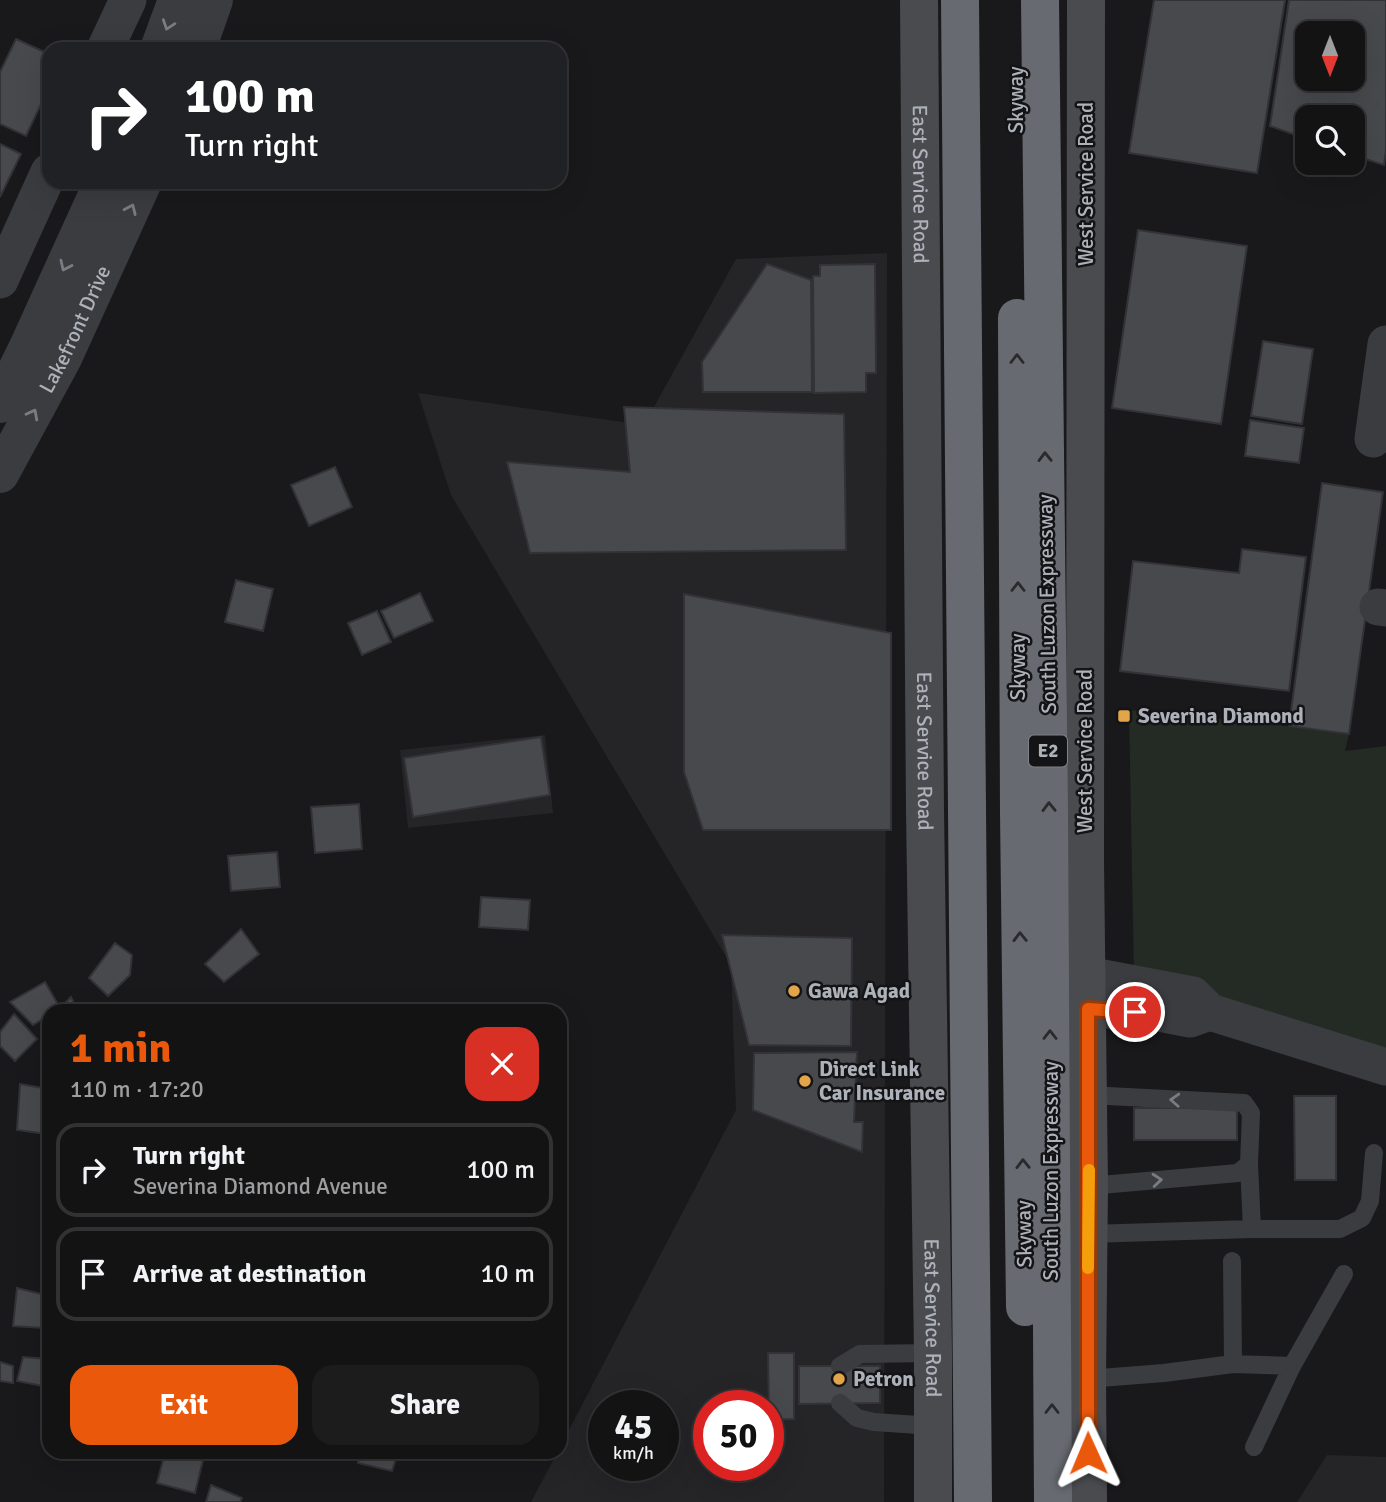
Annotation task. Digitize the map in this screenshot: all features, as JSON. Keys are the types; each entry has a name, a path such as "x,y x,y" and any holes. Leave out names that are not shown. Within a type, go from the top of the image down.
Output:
{"highway":[{"path":"960,0 972,1502"},
{"name":"Skyway","path":"979,0 991,1502"},
{"name":"Skyway","path":"1015,0 1019,813 1028,1502"},
{"name":"South Luzon Expressway","path":"1040,0 1053,1502"}],"main road":[{"name":"East Service Road","path":"919,0 933,1502"},
{"name":"West Service Road","path":"1086,0 1085,862 1089,1186 1088,1502"}],"street":[{"path":"108,42 128,0"},
{"path":"162,42 177,0"},
{"path":"199,42 214,0"},
{"path":"0,279 42,187"},
{"name":"Lakefront Drive","path":"0,404 100,189"},
{"name":"Lakefront Drive","path":"0,474 63,358 140,189"},
{"path":"1373,439 1386,344"},
{"path":"1088,992 1159,1013 1191,1019 1210,1012 1386,1067"}],"lane":[{"path":"1088,1095 1244,1103 1251,1113 1249,1164 1252,1229"},
{"path":"1088,1234 1252,1229 1340,1230 1362,1218 1370,1201 1374,1153"},
{"path":"1089,1186 1238,1173 1249,1164"},
{"path":"1232,1261 1233,1364"},
{"path":"1254,1447 1292,1366 1345,1274"},
{"path":"840,1366 860,1354 933,1353"},
{"path":"1087,1379 1233,1364 1292,1366"},
{"path":"840,1404 857,1418 874,1422 933,1426"}],"shaded area":[{"path":"887,253 884,1502 531,1502 554,1459 567,1459 567,1434 588,1393 588,1481 679,1481 679,1390 590,1390 736,1110 731,965 451,495 418,393 644,425 736,259"},
{"path":"1129,710 1349,734 1345,751 1386,746 1386,1053 1134,978"},
{"path":"545,735 553,813 408,828 400,750"},
{"path":"1327,1455 1386,1457 1386,1502 1297,1502"}],"building":[{"path":"1154,0 1285,0 1257,173 1129,153"},
{"path":"1289,0 1386,0 1384,165 1365,159 1365,105 1295,105 1295,135 1270,126"},
{"path":"16,39 42,51 42,102 26,136 0,124 0,72"},
{"path":"0,144 21,154 0,197"},
{"path":"1138,230 1247,246 1221,424 1112,408"},
{"path":"767,264 811,280 812,392 703,392 702,362"},
{"path":"875,264 876,373 866,373 866,392 814,393 813,276 820,276 820,265"},
{"path":"1263,341 1313,349 1302,424 1251,416"},
{"path":"624,407 844,414 846,550 530,553 507,462 630,472"},
{"path":"1250,420 1304,428 1299,463 1245,456"},
{"path":"335,467 352,507 309,526 291,485"},
{"path":"1322,483 1383,492 1349,734 1289,726"},
{"path":"1242,549 1306,557 1289,691 1120,671 1133,561 1239,573"},
{"path":"236,580 273,589 263,631 225,622"},
{"path":"420,593 433,621 394,638 381,611"},
{"path":"684,594 891,633 891,830 703,830 684,772"},
{"path":"377,611 391,642 362,655 348,623"},
{"path":"541,737 550,795 413,817 404,758"},
{"path":"359,804 362,849 315,853 311,807"},
{"path":"277,852 280,887 231,891 228,856"},
{"path":"481,897 530,900 528,930 479,927"},
{"path":"241,929 259,954 224,982 205,964"},
{"name":"Gawa Agad","path":"722,935 852,938 851,1046 749,1045"},
{"path":"115,943 132,955 130,975 108,996 89,978"},
{"path":"45,982 58,1004 42,1004 42,1019 33,1025 10,1002"},
{"path":"71,997 74,1004 64,1004"},
{"path":"14,1014 37,1039 15,1061 0,1046 0,1032"},
{"name":"Direct Link Car Insurance","path":"857,1052 854,1122 863,1122 862,1152 753,1110 754,1053"},
{"path":"20,1084 42,1088 42,1133 17,1130"},
{"path":"1294,1096 1336,1096 1336,1180 1295,1180"},
{"path":"1134,1108 1237,1108 1237,1140 1134,1140"},
{"path":"17,1288 42,1294 42,1328 13,1326"},
{"path":"768,1353 794,1353 794,1419 784,1419 784,1390 769,1390"},
{"path":"23,1357 42,1359 42,1386 17,1381"},
{"path":"0,1362 13,1366 13,1383 0,1381"},
{"name":"Petron","path":"799,1366 880,1366 880,1403 799,1404"},
{"path":"163,1459 203,1460 195,1493 157,1483"},
{"path":"358,1459 396,1459 392,1471 358,1463"},
{"path":"211,1485 242,1498 240,1502 206,1502"}],"slow traffic":[{"path":"1088,1268 1089,1170"}],"place":[{"name":"Severina Diamond","path":"1124,716"},
{"name":"Gawa Agad","path":"794,991"},
{"name":"Direct Link Car Insurance","path":"805,1081"},
{"name":"Petron","path":"839,1379"}],"route":[{"path":"1088,1453 1088,1009 1135,1012"}]}
